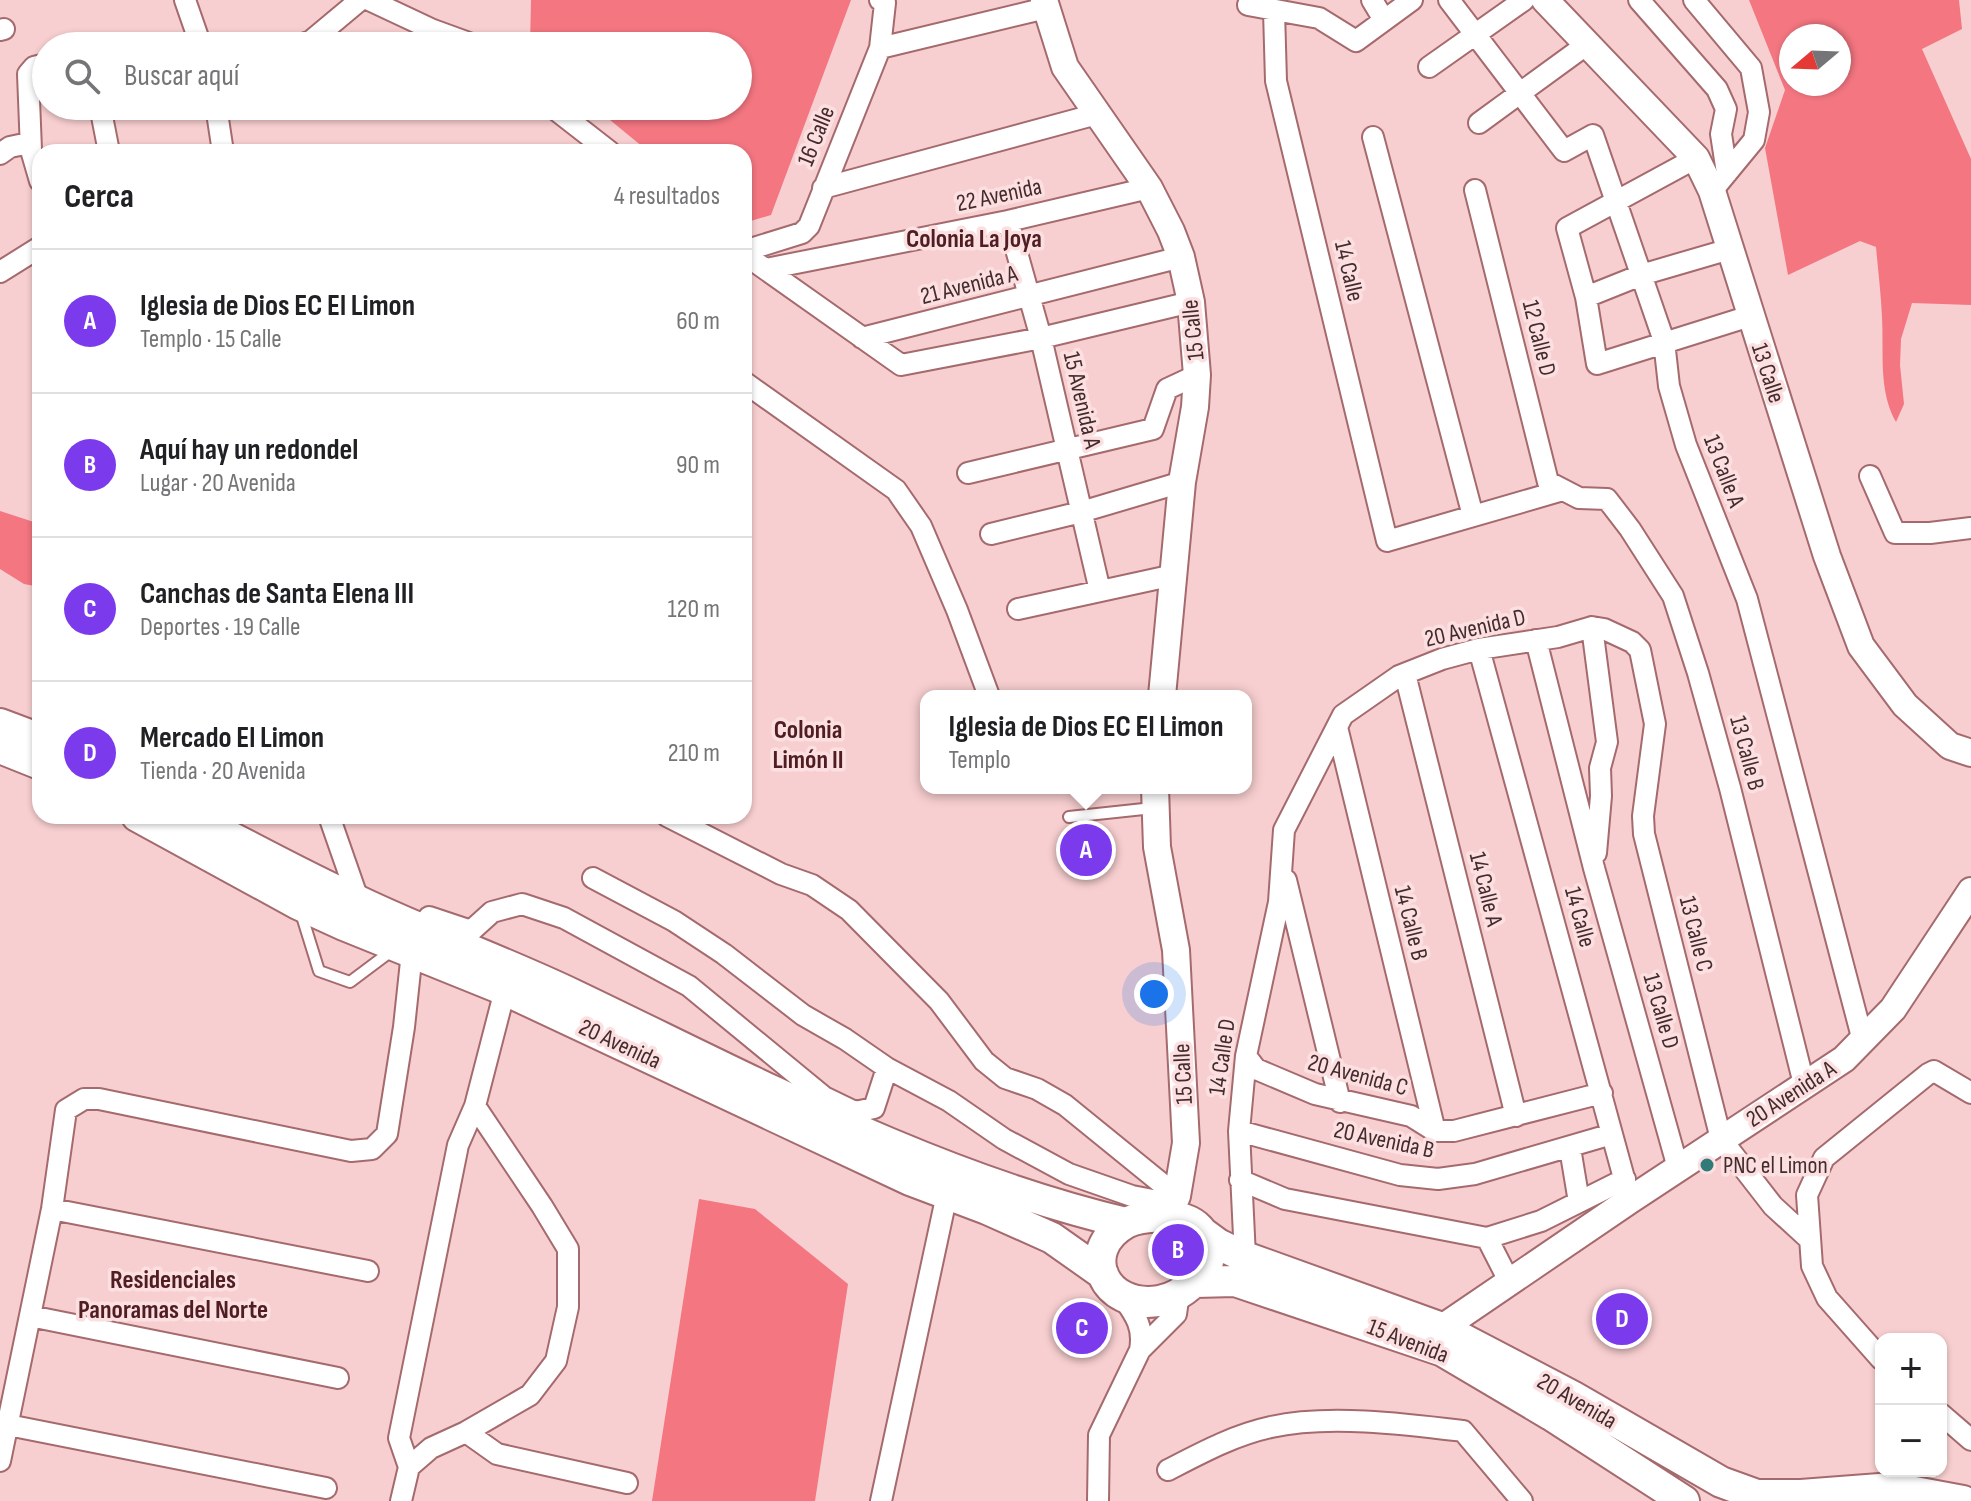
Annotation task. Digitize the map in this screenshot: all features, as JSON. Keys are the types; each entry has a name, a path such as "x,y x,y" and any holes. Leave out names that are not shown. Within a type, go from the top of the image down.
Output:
{"main road":[{"path":"0,724 32,736"},
{"path":"0,748 32,761"},
{"name":"20 Avenida","path":"152,824 298,904 411,943 555,986 864,1134 958,1172 1126,1223"},
{"name":"20 Avenida","path":"207,824 359,902 411,943 910,1180 1052,1238 1103,1274"},
{"path":"1173,1206 1203,1233 1210,1250 1207,1266 1187,1288 1166,1299 1147,1303 1124,1299 1110,1288 1103,1274 1099,1261 1105,1241 1126,1223 1150,1217 1173,1206"},
{"name":"20 Avenida","path":"1203,1233 1245,1257 1442,1328 1572,1396 1721,1482 1757,1495 1893,1488 1963,1501"},
{"name":"15 Avenida","path":"1187,1288 1235,1281 1443,1351 1551,1415 1684,1501"}],"street":[{"path":"185,0 196,32"},
{"path":"322,32 360,0"},
{"path":"369,0 438,32"},
{"path":"1372,0 1384,20"},
{"path":"1248,5 1325,20 1356,41 1412,0"},
{"name":"13 Calle A","path":"1449,0 1564,151 1593,135 1664,341 1669,386 1686,445 1747,599 1863,1041"},
{"path":"1429,67 1524,0"},
{"name":"13 Calle","path":"1545,0 1720,182 1730,249 1750,316 1827,556 1861,646 1905,705 1950,746 1971,753"},
{"path":"1639,0 1717,89 1726,109 1721,134 1720,182"},
{"path":"1694,0 1751,68 1759,112 1754,140 1720,182"},
{"name":"16 Calle","path":"752,249 806,230 880,48 888,1"},
{"path":"880,48 1045,4"},
{"name":"15 Calle","path":"1045,4 1065,67 1149,188 1181,257 1191,302 1197,375 1195,407 1182,482 1163,690"},
{"name":"14 Calle","path":"1274,11 1276,81 1387,541 1473,516"},
{"path":"1479,123 1586,45"},
{"path":"32,69 28,74 32,153"},
{"path":"823,188 1097,114"},
{"path":"103,120 107,144"},
{"path":"218,120 222,144"},
{"path":"569,120 600,144"},
{"path":"1373,137 1473,516 1563,490"},
{"path":"0,154 10,147 24,144 31,150"},
{"path":"1696,158 1567,228 1586,297 1597,364 1750,316"},
{"name":"22 Avenida","path":"766,269 1008,221 1149,188"},
{"name":"12 Calle D","path":"1475,190 1548,482 1563,490"},
{"name":"15 Avenida A","path":"1008,221 1031,296 1100,591"},
{"path":"1586,297 1641,275 1730,249"},
{"path":"0,272 32,252"},
{"name":"21 Avenida A","path":"862,338 1181,257"},
{"path":"752,258 895,363 907,365 1041,338 1191,302"},
{"path":"968,473 1153,429 1167,388 1197,375"},
{"path":"752,388 896,490 921,526 987,690"},
{"path":"1870,476 1895,533 1971,528"},
{"path":"991,534 1081,512 1182,482"},
{"name":"13 Calle B","path":"1563,490 1579,498 1607,499 1673,596 1730,788 1804,1084"},
{"path":"1018,609 1174,575"},
{"name":"20 Avenida D","path":"1283,866 1284,830 1343,715 1405,674 1442,659 1479,649 1598,628"},
{"name":"13 Calle D","path":"1594,868 1601,796 1600,768 1607,742 1598,628"},
{"name":"13 Calle C","path":"1598,628 1632,642 1640,650 1655,724 1643,816 1644,834 1721,1139 1773,1206 1808,1238"},
{"name":"13 Calle D","path":"1536,640 1594,868 1678,1168"},
{"name":"14 Calle","path":"1479,649 1628,1190"},
{"name":"14 Calle A","path":"1405,674 1516,1116"},
{"name":"14 Calle B","path":"1337,727 1435,1131"},
{"name":"15 Calle","path":"1155,798 1157,847 1176,950 1181,1020 1186,1143 1173,1206"},
{"path":"332,824 359,902"},
{"path":"683,824 781,874 812,885 849,910 939,1001 984,1061 1005,1078 1037,1089 1065,1105 1173,1206"},
{"path":"1283,866 1340,1102"},
{"name":"14 Calle D","path":"1245,1257 1239,1131 1246,1056 1279,902 1283,866"},
{"path":"593,878 674,921 724,954 803,1015 887,1068 949,1101 1004,1139 1069,1174 1132,1196 1173,1206"},
{"name":"20 Avenida A","path":"1240,1180 1285,1199 1487,1238 1541,1221 1579,1202 1628,1190 1678,1168 1844,1059 1893,1009 1971,891"},
{"name":"20 Avenida","path":"411,943 429,917 471,931 492,912 522,904 564,918 689,986 824,1097 855,1112 874,1108 887,1068"},
{"path":"0,1461 52,1209 66,1110 84,1099 99,1099 351,1151 372,1149 387,1134 404,1027 411,943"},
{"path":"401,1501 409,1467 399,1438 458,1145 475,1106 505,990"},
{"name":"20 Avenida C","path":"1246,1056 1256,1069 1315,1094 1411,1116 1435,1131"},
{"path":"1875,1352 1827,1298 1812,1266 1807,1195 1824,1158 1934,1071 1971,1093"},
{"path":"1435,1131 1454,1131 1602,1093"},
{"path":"409,1467 431,1448 466,1432 530,1395 556,1361 568,1307 568,1249 475,1106"},
{"name":"20 Avenida B","path":"1239,1131 1400,1175 1438,1179 1475,1174 1612,1134"},
{"path":"1570,1148 1579,1202"},
{"name":"20 Avenida A","path":"1442,1328 1628,1190"},
{"path":"881,1501 947,1194"},
{"path":"52,1209 368,1271"},
{"path":"1487,1238 1509,1281"},
{"path":"1140,1350 1176,1314 1187,1288"},
{"path":"1098,1501 1099,1435 1140,1350 1143,1335 1124,1299"},
{"path":"30,1316 338,1378"},
{"path":"1947,1419 1971,1440"},
{"path":"1168,1470 1229,1440 1273,1426 1337,1421 1400,1424 1463,1431 1522,1501"},
{"path":"8,1425 326,1488"},
{"path":"466,1432 497,1454 627,1483"}],"lane":[{"path":"1069,817 1155,798"},
{"path":"298,904 319,971 350,982 411,943"}],"shaded area":[{"path":"531,0 851,0 771,215 752,221 752,144 639,144 610,120 752,120 752,32 530,32"},
{"path":"1749,0 1959,0 1962,29 1922,49 1971,159 1971,305 1912,303 1901,339 1904,404 1896,422 1884,384 1882,308 1876,247 1860,241 1788,275 1765,148 1783,96 1851,96 1851,24 1779,24 1779,75"},
{"path":"0,511 32,521 32,586 0,569"},
{"path":"699,1199 755,1209 848,1284 815,1501 652,1501"}],"place":[{"name":"Iglesia de Dios EC El Limon","path":"1086,850"},
{"name":"PNC el Limon","path":"1707,1165"},
{"name":"Aquí hay un redondel","path":"1178,1250"},
{"name":"Mercado El Limon","path":"1622,1319"},
{"name":"Canchas de Santa Elena III","path":"1082,1328"}],"district":[{"name":"Colonia La Joya","path":"974,239"},
{"name":"Colonia Limón II","path":"808,745"},
{"name":"Residenciales Panoramas del Norte","path":"173,1295"}]}
